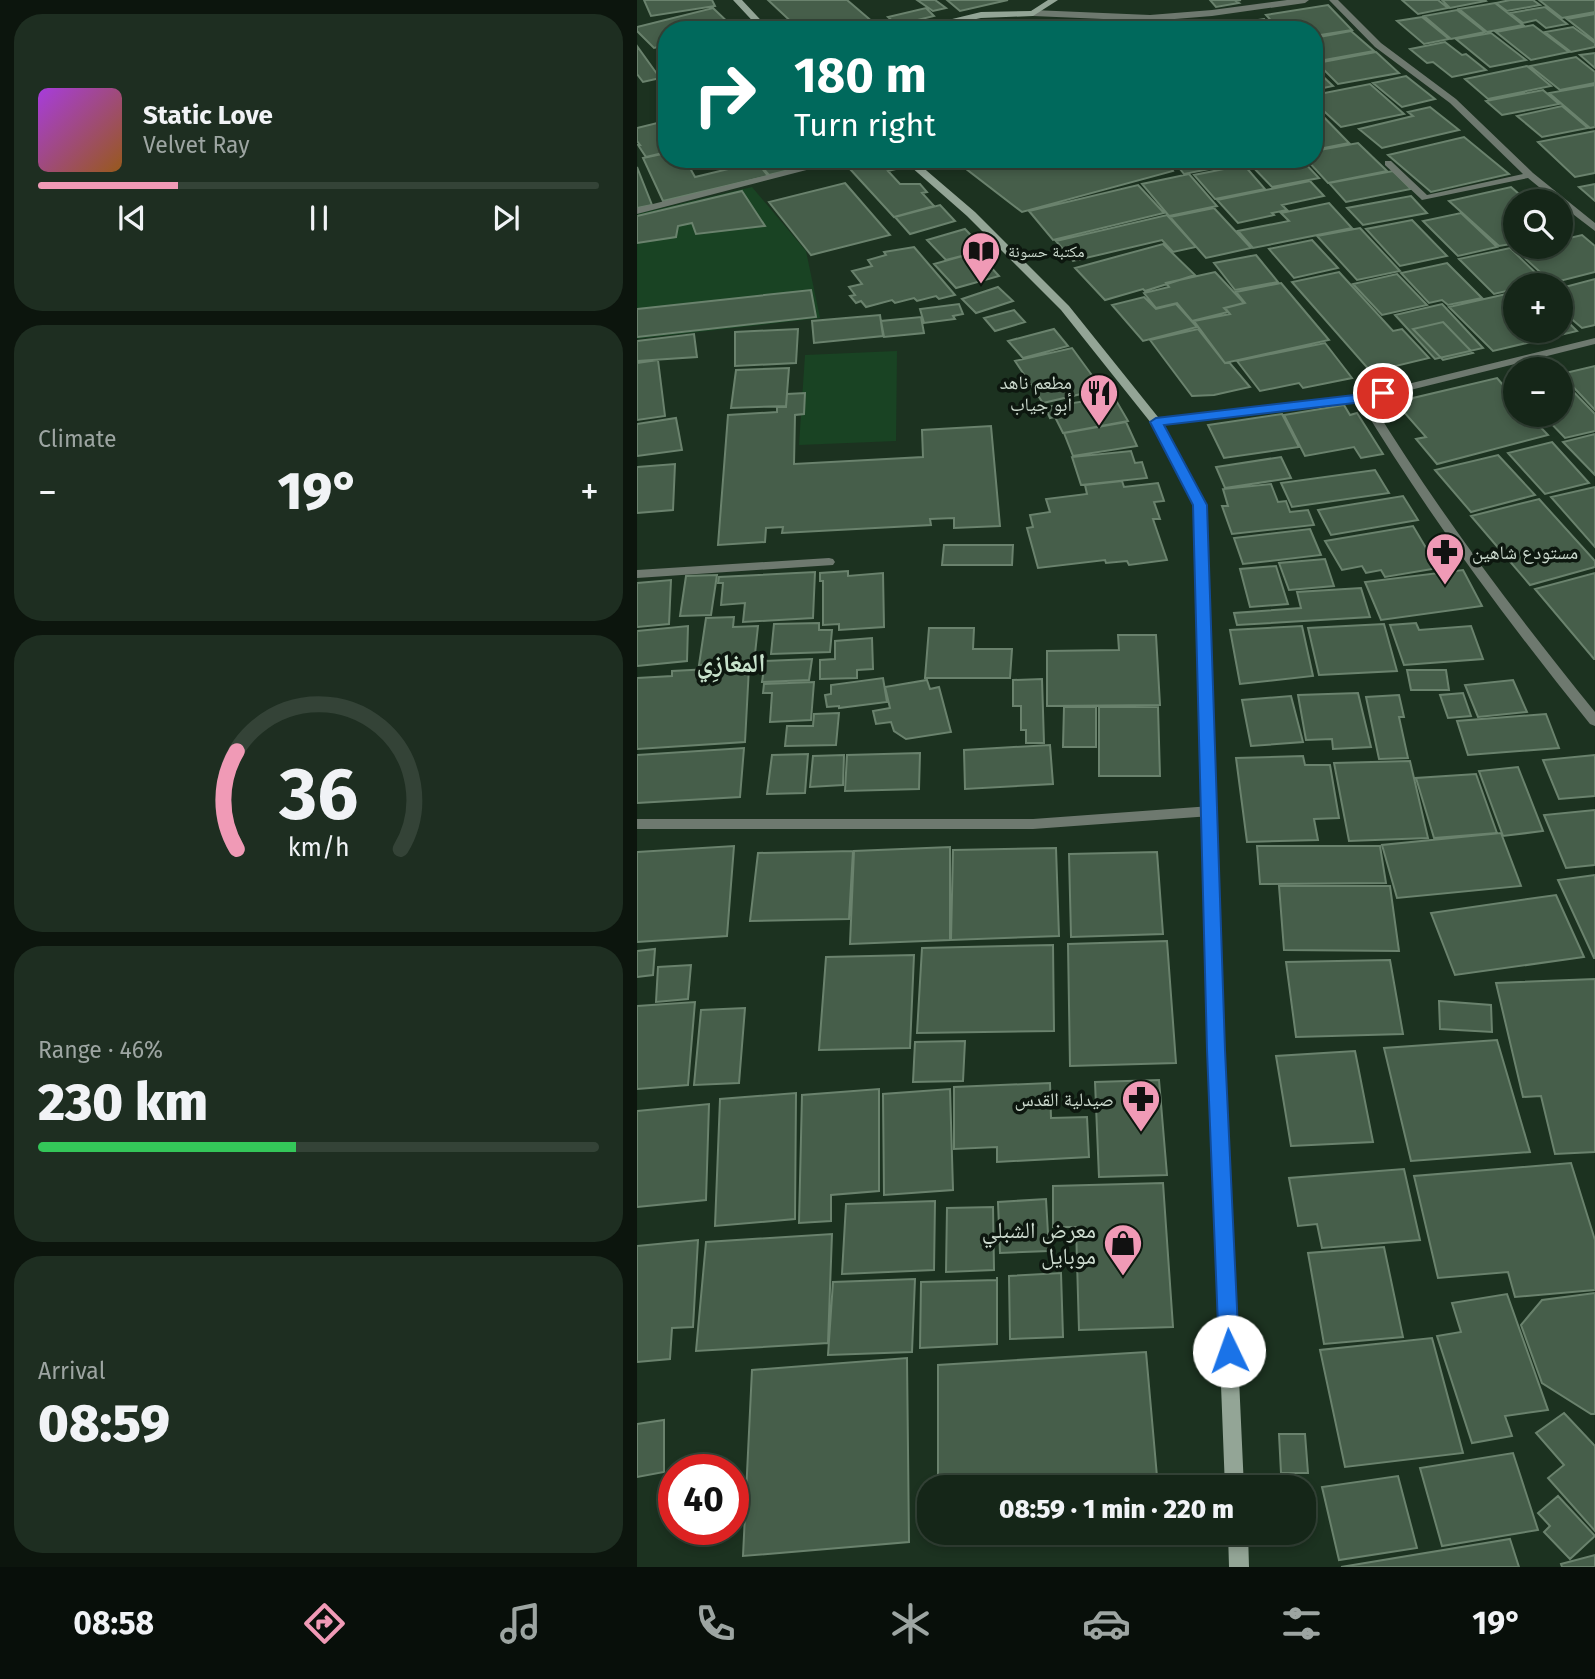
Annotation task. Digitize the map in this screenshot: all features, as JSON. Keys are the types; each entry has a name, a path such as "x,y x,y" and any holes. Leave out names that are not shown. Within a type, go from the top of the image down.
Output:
{"street":[{"path":"737,0 757,21"},
{"path":"1033,13 1054,0"},
{"path":"953,21 981,15 1033,13 1150,18 1305,0"},
{"path":"1333,0 1378,45 1453,101 1530,175 1595,228"},
{"path":"1388,163 1425,198 1530,175"},
{"path":"637,211 809,168"},
{"path":"917,168 971,214 1065,308 1156,422 1200,505 1216,1050 1234,1475"},
{"path":"1156,422 1363,398 1595,341"},
{"path":"1363,398 1407,473 1542,656 1595,721"},
{"path":"637,574 829,562"},
{"path":"637,824 1033,824 1211,811"},
{"path":"1238,1545 1239,1567"}],"green space":[{"path":"752,187 806,251 820,318 637,339 637,214"},
{"path":"897,351 896,441 799,445 805,355"}],"building":[{"path":"644,0 712,0 715,6 651,16"},
{"path":"768,0 847,0 872,21 790,21"},
{"path":"917,0 935,0 946,8 933,11"},
{"path":"947,0 1008,0 960,11"},
{"path":"1210,0 1241,0 1236,1 1239,3 1216,7"},
{"path":"1402,0 1438,0 1448,8 1418,14"},
{"path":"1442,0 1485,0 1486,1 1450,8"},
{"path":"1533,0 1540,5 1507,11 1496,3"},
{"path":"1539,0 1595,0 1595,12 1562,18"},
{"path":"1495,3 1523,25 1487,32 1459,9"},
{"path":"1328,5 1352,30 1323,35 1323,21 1272,21 1266,15"},
{"path":"1545,7 1567,24 1546,28 1536,20 1523,23 1510,13"},
{"path":"713,8 727,21 661,21"},
{"path":"926,8 934,16 913,21 892,21 888,17"},
{"path":"1457,10 1485,32 1451,39 1424,16"},
{"path":"1595,14 1595,41 1567,19"},
{"path":"1422,17 1449,39 1424,44 1397,21"},
{"path":"658,22 658,47 654,48 637,31 637,27"},
{"path":"1533,25 1569,52 1531,60 1496,32"},
{"path":"1573,27 1595,43 1595,47 1571,52 1545,32"},
{"path":"1351,31 1374,51 1323,60 1323,36"},
{"path":"1491,33 1526,60 1490,67 1456,39"},
{"path":"1445,42 1486,70 1452,77 1433,62 1427,63 1410,49"},
{"path":"637,46 658,78 643,82 637,74"},
{"path":"1376,52 1399,73 1338,84 1323,69 1323,62"},
{"path":"1595,53 1595,68 1580,55"},
{"path":"1576,57 1595,72 1595,83 1560,90 1530,66"},
{"path":"1527,66 1551,86 1488,99 1465,79"},
{"path":"1406,76 1435,99 1402,107 1373,83"},
{"path":"1323,77 1333,86 1323,88"},
{"path":"1370,84 1404,114 1341,127 1323,110 1323,93"},
{"path":"1595,85 1595,127 1590,128 1549,93"},
{"path":"1543,90 1559,104 1502,115 1486,101"},
{"path":"1562,106 1588,128 1542,137 1517,116"},
{"path":"1430,107 1459,130 1382,148 1359,129 1413,116 1408,112"},
{"path":"1323,116 1349,143 1323,148"},
{"path":"658,123 658,154 646,157 638,145 637,128"},
{"path":"1595,131 1595,173 1575,177 1538,142"},
{"path":"1464,137 1509,174 1431,192 1388,155"},
{"path":"1358,143 1387,171 1328,183 1314,168 1323,168 1323,149"},
{"path":"658,155 658,168 690,168 695,177 732,168 762,168 768,176 663,201 643,158"},
{"path":"637,167 652,205 637,208"},
{"path":"763,168 797,168 769,175"},
{"path":"895,168 888,171 900,184 920,184 927,192 922,193 934,206 894,217 850,169"},
{"path":"965,168 1171,168 1173,171 1022,212"},
{"path":"1179,168 1215,168 1184,174"},
{"path":"1229,168 1247,168 1265,189 1215,199 1194,175"},
{"path":"1254,168 1310,168 1319,178 1272,187"},
{"path":"1393,171 1411,189 1346,202 1329,183"},
{"path":"1189,174 1217,206 1169,216 1142,184"},
{"path":"1310,181 1324,196 1282,205 1287,210 1238,223 1217,200"},
{"path":"845,183 890,235 811,255 769,202"},
{"path":"1595,184 1595,201 1579,187"},
{"path":"1138,185 1164,213 1053,240 1029,211"},
{"path":"1511,187 1513,189 1503,189 1503,245 1499,246 1449,201"},
{"path":"742,191 765,226 696,234 692,223 678,226 676,237 637,243 637,216"},
{"path":"1411,196 1427,213 1363,225 1347,208"},
{"path":"1329,203 1352,228 1253,248 1238,231 1289,221 1281,213"},
{"path":"940,205 955,221 910,234 895,217"},
{"path":"1214,208 1251,248 1206,258 1170,217"},
{"path":"1461,213 1497,247 1458,256 1423,221"},
{"path":"1167,215 1196,247 1173,252 1162,240 1073,261 1056,241"},
{"path":"1412,220 1447,256 1400,266 1366,229"},
{"path":"1360,228 1400,271 1357,280 1317,236"},
{"path":"965,229 985,250 946,260 927,240"},
{"path":"1582,235 1595,246 1595,272 1573,278 1573,273 1541,273 1526,259 1573,259 1573,237"},
{"path":"1312,240 1338,268 1294,278 1269,249"},
{"path":"1163,244 1195,275 1105,300 1075,268"},
{"path":"914,247 955,295 917,301 914,298 895,303 892,300 866,307 861,301 856,303 850,296 855,295 849,287 862,284 852,271 872,266 868,260 886,255 884,252"},
{"path":"1503,250 1503,259 1521,259 1536,273 1503,273 1503,292 1494,294 1459,259"},
{"path":"977,252 999,276 956,288 934,264"},
{"path":"1256,255 1278,282 1235,290 1214,263"},
{"path":"1447,263 1482,298 1448,305 1442,300 1429,303 1401,273"},
{"path":"1215,272 1244,303 1224,308 1228,312 1192,321 1177,303 1156,308 1144,293 1169,287 1166,283"},
{"path":"1339,272 1393,331 1402,329 1429,358 1371,372 1292,282"},
{"path":"1397,274 1427,305 1382,315 1353,284"},
{"path":"1595,279 1595,325 1582,328 1573,320 1573,285"},
{"path":"1281,283 1329,340 1225,363 1194,321 1230,314 1225,308 1245,303 1236,292"},
{"path":"998,287 1013,301 976,313 962,299"},
{"path":"811,290 816,317 637,337 637,309"},
{"path":"1503,295 1503,343 1527,343 1493,351 1449,307"},
{"path":"1144,297 1156,309 1176,304 1197,327 1143,341 1112,305"},
{"path":"959,304 963,314 953,316 955,319 924,323 920,309"},
{"path":"1442,304 1483,348 1435,359 1395,315"},
{"path":"1014,310 1025,322 995,331 984,318"},
{"path":"880,315 883,336 814,343 812,321"},
{"path":"921,317 924,333 884,337 881,321"},
{"path":"1443,322 1473,353 1443,360 1413,329"},
{"path":"798,329 796,363 735,366 735,332"},
{"path":"1054,329 1068,346 1023,358 1008,341"},
{"path":"1198,329 1225,363 1229,362 1250,387 1214,395 1192,396 1150,340"},
{"path":"694,334 697,357 637,361 637,341"},
{"path":"1325,343 1352,378 1303,388 1299,383 1260,391 1237,361"},
{"path":"1072,348 1102,389 1043,403 1015,361"},
{"path":"658,360 665,416 637,420 637,363"},
{"path":"1595,366 1595,410 1573,387 1573,371"},
{"path":"789,368 786,406 731,408 736,370"},
{"path":"1497,378 1503,385 1503,427 1540,427 1548,435 1437,464 1416,439 1426,437 1403,411 1413,398"},
{"path":"1573,391 1595,414 1595,431 1565,438 1554,427 1573,427"},
{"path":"805,393 804,414 795,415 794,464 923,457 922,430 991,426 1000,526 954,528 954,518 930,519 931,525 782,533 783,527 766,528 765,542 718,545 728,415 777,412 777,407 786,407 787,394"},
{"path":"1114,397 1128,421 1063,433 1055,417 1050,418 1045,407"},
{"path":"1344,405 1350,415 1357,413 1383,454 1361,458 1354,447 1305,456 1284,415"},
{"path":"1282,414 1299,447 1224,458 1208,425"},
{"path":"676,418 682,450 637,456 637,424"},
{"path":"1126,422 1137,446 1073,456 1064,433"},
{"path":"1595,434 1595,475 1563,442"},
{"path":"1552,442 1589,483 1545,494 1508,453"},
{"path":"1131,451 1135,463 1142,462 1147,478 1081,485 1072,457"},
{"path":"1498,455 1535,495 1471,512 1435,470"},
{"path":"1281,457 1291,478 1225,488 1216,467"},
{"path":"675,464 673,510 637,513 637,467"},
{"path":"1375,470 1389,493 1292,507 1281,483"},
{"path":"1122,481 1124,487 1158,483 1164,501 1154,502 1160,519 1153,519 1167,560 1129,565 1127,561 1106,563 1105,560 1038,568 1027,528 1033,527 1030,515 1050,512 1046,499 1087,494 1085,485"},
{"path":"1271,484 1278,502 1286,501 1290,512 1308,510 1314,525 1232,534 1222,506 1228,506 1223,489"},
{"path":"1595,487 1595,547 1551,497"},
{"path":"1403,496 1418,520 1331,535 1318,510"},
{"path":"1539,499 1595,561 1595,567 1530,585 1471,516"},
{"path":"1413,526 1438,568 1385,577 1381,570 1366,573 1362,566 1342,570 1325,541"},
{"path":"1310,529 1321,555 1243,564 1234,538"},
{"path":"944,545 1013,545 1012,565 942,565"},
{"path":"1325,559 1334,586 1289,590 1279,563"},
{"path":"1276,566 1288,604 1250,607 1240,569"},
{"path":"1463,570 1482,606 1381,620 1365,582"},
{"path":"848,571 848,576 883,573 884,627 839,630 839,624 823,625 823,581 820,581 820,573"},
{"path":"815,572 813,618 743,622 745,603 721,605 723,583 718,583 719,577"},
{"path":"1595,573 1595,659 1594,659 1535,589"},
{"path":"717,575 711,615 680,616 686,576"},
{"path":"671,580 669,624 637,627 637,583"},
{"path":"1361,588 1370,617 1237,625 1234,613 1301,608 1297,592"},
{"path":"734,617 733,627 758,626 754,663 699,665 706,618"},
{"path":"819,623 819,630 832,630 830,652 771,654 774,624"},
{"path":"1416,623 1419,630 1471,626 1483,659 1404,665 1390,625"},
{"path":"1384,624 1397,671 1319,675 1308,628"},
{"path":"688,626 687,661 637,666 637,631"},
{"path":"1302,626 1313,676 1240,684 1230,630"},
{"path":"929,628 974,628 973,649 1012,649 1010,678 925,678"},
{"path":"1118,635 1156,635 1160,705 1047,706 1047,651 1119,650"},
{"path":"872,638 873,669 857,670 857,678 820,679 820,660 835,659 835,641"},
{"path":"812,659 809,680 762,682 765,661"},
{"path":"749,667 745,742 637,749 637,678 672,676 672,671"},
{"path":"1407,670 1446,670 1449,690 1411,690"},
{"path":"883,678 887,702 827,707 825,695 831,694 831,685"},
{"path":"1042,679 1044,743 1026,743 1026,730 1021,730 1021,706 1013,706 1013,680"},
{"path":"927,680 930,689 939,687 951,732 906,739 894,731 891,722 876,724 873,711 890,708 885,687"},
{"path":"1513,680 1527,712 1478,717 1465,685"},
{"path":"814,682 811,720 770,722 772,693 763,693 764,684"},
{"path":"1358,693 1371,747 1333,749 1332,739 1306,740 1298,695"},
{"path":"1463,693 1471,716 1448,718 1440,695"},
{"path":"1399,695 1404,717 1399,717 1408,758 1379,759 1366,697"},
{"path":"1291,696 1303,742 1251,746 1242,700"},
{"path":"1064,707 1096,707 1096,747 1063,747"},
{"path":"1099,707 1158,707 1160,776 1099,776"},
{"path":"839,713 836,745 785,746 787,726 813,726 814,714"},
{"path":"1546,714 1559,748 1468,755 1457,721"},
{"path":"1050,745 1053,784 965,789 964,750"},
{"path":"744,748 740,797 637,803 637,755"},
{"path":"920,753 919,789 845,791 847,755"},
{"path":"808,754 805,793 767,794 772,755"},
{"path":"844,755 843,785 810,787 813,756"},
{"path":"1595,755 1595,796 1559,799 1543,760"},
{"path":"1303,756 1305,765 1330,765 1339,818 1314,819 1318,840 1247,842 1236,758"},
{"path":"1410,761 1428,838 1349,841 1334,763"},
{"path":"1518,767 1543,831 1503,836 1479,771"},
{"path":"1476,774 1497,833 1434,838 1416,778"},
{"path":"1595,810 1595,865 1566,868 1544,815"},
{"path":"1501,833 1521,886 1397,898 1382,845"},
{"path":"734,846 727,936 637,942 637,852"},
{"path":"1257,846 1380,846 1386,883 1260,884"},
{"path":"950,847 950,940 850,944 854,851"},
{"path":"1056,848 1059,936 951,940 953,850"},
{"path":"853,851 849,919 750,921 758,853"},
{"path":"1157,852 1163,934 1071,937 1069,854"},
{"path":"1595,875 1595,958 1594,958 1558,880"},
{"path":"1279,886 1390,886 1399,951 1284,950"},
{"path":"1556,895 1584,957 1455,975 1431,913"},
{"path":"1167,941 1176,1063 1070,1066 1068,944"},
{"path":"1053,945 1054,1031 917,1033 922,948"},
{"path":"655,949 653,975 637,977 637,951"},
{"path":"914,955 910,1048 819,1050 826,957"},
{"path":"1390,960 1403,1034 1296,1037 1286,962"},
{"path":"691,965 688,999 656,1002 658,967"},
{"path":"1595,979 1595,1152 1555,1154 1541,1096 1523,1097 1496,983"},
{"path":"1439,1001 1491,1005 1492,1032 1440,1029"},
{"path":"695,1002 688,1085 637,1089 637,1006"},
{"path":"745,1008 739,1083 694,1085 701,1010"},
{"path":"1497,1040 1530,1152 1411,1161 1384,1048"},
{"path":"965,1041 963,1081 913,1082 915,1042"},
{"path":"1355,1051 1373,1142 1291,1146 1276,1056"},
{"path":"1159,1080 1167,1175 1099,1177 1095,1082"},
{"path":"1050,1083 1051,1118 1087,1117 1089,1157 997,1162 997,1147 954,1149 954,1087"},
{"path":"879,1089 879,1191 831,1195 831,1221 799,1223 802,1095"},
{"path":"950,1089 953,1190 884,1195 883,1094"},
{"path":"796,1093 795,1219 715,1226 720,1099"},
{"path":"709,1104 706,1200 637,1207 637,1111"},
{"path":"1571,1163 1595,1240 1595,1290 1515,1297 1508,1272 1438,1278 1414,1176"},
{"path":"1404,1169 1420,1240 1322,1248 1317,1224 1298,1226 1289,1178"},
{"name":"معرض الشبلي موبايل","path":"1163,1183 1173,1327 1079,1330 1076,1227 1053,1227 1053,1186"},
{"path":"1046,1199 1049,1251 1000,1253 998,1202"},
{"path":"935,1201 934,1270 842,1274 846,1204"},
{"path":"993,1207 994,1270 946,1272 947,1208"},
{"path":"832,1234 828,1343 696,1351 706,1242"},
{"path":"698,1240 693,1327 672,1328 670,1359 637,1362 637,1246"},
{"path":"1384,1247 1403,1337 1324,1344 1308,1253"},
{"path":"1061,1273 1063,1337 1010,1339 1009,1276"},
{"path":"915,1279 912,1352 828,1355 833,1282"},
{"path":"997,1280 997,1344 920,1348 921,1282"},
{"path":"1595,1293 1595,1414 1591,1414 1542,1383 1521,1325 1542,1300"},
{"path":"1507,1294 1548,1410 1505,1416 1512,1436 1472,1443 1437,1336 1461,1332 1452,1303"},
{"path":"1432,1338 1463,1453 1345,1467 1320,1350"},
{"path":"1146,1352 1157,1475 938,1475 938,1365"},
{"path":"907,1358 909,1542 743,1556 744,1545 749,1545 748,1454 752,1370"},
{"path":"1564,1413 1595,1446 1595,1531 1548,1478 1564,1465 1536,1433"},
{"path":"664,1420 664,1454 658,1454 658,1473 637,1477 637,1424"},
{"path":"1279,1434 1305,1434 1308,1473 1281,1473"},
{"path":"1513,1453 1538,1530 1442,1546 1420,1468"},
{"path":"1398,1476 1417,1548 1339,1560 1322,1487"},
{"path":"1558,1496 1595,1536 1570,1559 1544,1532 1550,1526 1538,1513"},
{"path":"1510,1539 1519,1567 1341,1567"},
{"path":"1595,1555 1595,1567 1562,1567 1561,1564"}],"place":[{"name":"مكتبة حسونة","path":"981,285"},
{"name":"مطعم ناهد أبو جياب","path":"1099,427"},
{"name":"مستودع شاهين","path":"1445,586"},
{"name":"صيدلية القدس","path":"1141,1133"},
{"name":"معرض الشبلي موبايل","path":"1123,1277"}],"district":[{"name":"المغازِي","path":"731,663"}],"route":[{"path":"1229,1351 1216,1050 1200,505 1156,422 1363,398 1383,393"}]}
